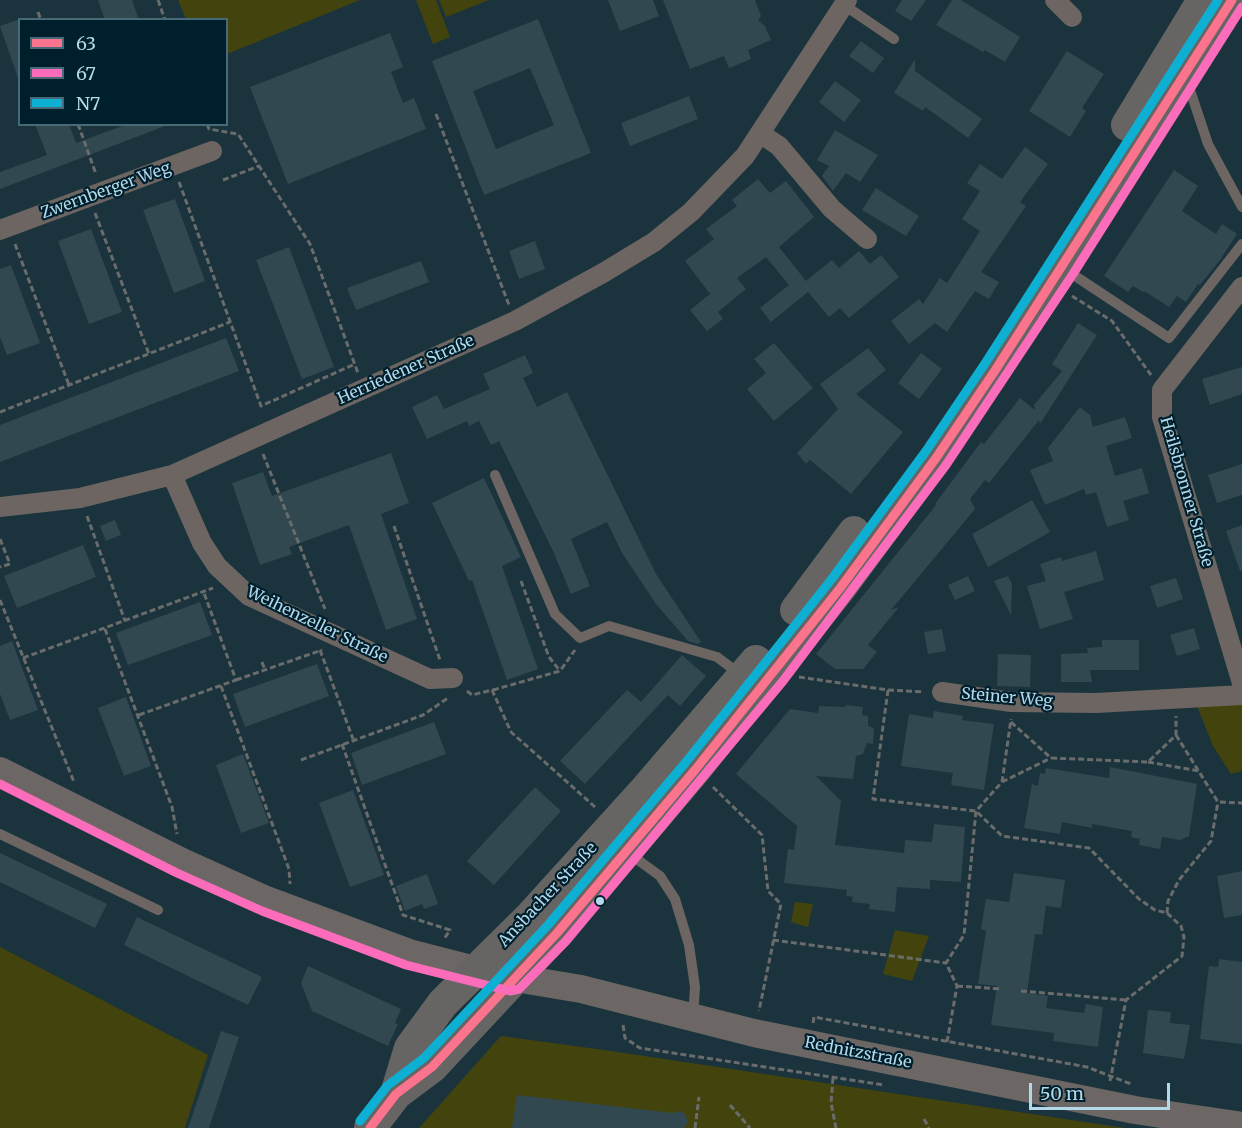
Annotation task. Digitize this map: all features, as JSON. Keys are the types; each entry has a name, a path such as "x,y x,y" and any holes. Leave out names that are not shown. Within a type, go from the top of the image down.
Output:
{"main road":[{"name":"Ansbacher Straße","path":"396,1094 432,1067 513,978 923,440 1068,224 1203,0"},
{"name":"Ansbacher Straße","path":"396,1094 410,1048 444,1003 528,918 695,770 774,673 936,458 1058,276 1232,0"},
{"name":"Rednitzstraße","path":"0,771 182,862 290,910 430,959 513,978 581,989 754,1033 1106,1104 1242,1126"},
{"path":"370,1128 396,1094"}],"street":[{"path":"1055,0 1072,17"},
{"name":"Herriedener Straße","path":"0,507 80,498 172,475 515,321 654,242 691,212 745,156 846,3"},
{"path":"761,134 779,146 832,209 867,239"},
{"name":"Zwernberger Weg","path":"4,229 212,151"},
{"path":"1162,390 1242,287"},
{"name":"Heilsbronner Straße","path":"1162,390 1162,417 1242,683"},
{"name":"Weihenzeller Straße","path":"172,475 202,543 217,566 249,596 430,679 453,678"},
{"name":"Steiner Weg","path":"942,692 1011,702 1096,704 1242,695"}],"lane":[{"path":"846,3 894,39"},
{"path":"1184,73 1208,144 1242,207"},
{"path":"1058,276 1169,338 1242,244"},
{"path":"495,475 555,614 580,638 609,626 717,657 744,677"},
{"path":"0,834 158,910"},
{"path":"620,838 660,876 675,899 689,945 695,987 693,1017"}],"path":[{"path":"158,0 164,18"},
{"path":"38,12 40,18"},
{"path":"436,114 515,321"},
{"path":"79,126 96,195 149,354"},
{"path":"208,126 209,129 238,134 310,244 364,388"},
{"path":"173,166 261,406 355,364"},
{"path":"223,180 259,166"},
{"path":"4,229 69,385"},
{"path":"1058,276 1112,321 1162,390"},
{"path":"0,412 230,322"},
{"path":"139,715 321,651 344,639 257,437"},
{"path":"80,498 125,621"},
{"path":"0,539 10,564 0,567"},
{"path":"23,658 231,581"},
{"path":"521,581 549,657 560,671"},
{"path":"204,592 236,680"},
{"path":"0,600 87,814"},
{"path":"105,629 172,807 182,862"},
{"path":"453,678 472,695 560,671 573,656 580,638"},
{"path":"321,651 353,740"},
{"path":"262,662 265,670"},
{"name":"Steiner Weg","path":"774,673 888,690 942,692"},
{"path":"221,686 289,869 290,910"},
{"path":"492,690 511,732 620,838"},
{"path":"888,690 873,799 976,811 1002,836 1089,848 1139,899 1155,910 1167,913 1180,926 1184,937 1182,956 1126,1000 1106,1104"},
{"path":"1167,913 1168,901 1179,880 1211,841 1218,802 1176,735 1175,699"},
{"path":"1002,782 1011,722 1011,702"},
{"path":"1011,722 1050,758"},
{"path":"1148,762 1176,735"},
{"path":"342,744 403,915 450,930 430,959"},
{"path":"946,963 964,935 976,811 1002,782 1050,758 1148,762 1199,771"},
{"path":"695,770 762,835 768,891 781,904 754,1033"},
{"path":"1218,802 1242,803"},
{"path":"773,940 946,963"},
{"path":"943,1070 957,986 946,963"},
{"path":"957,986 1002,989"},
{"path":"1021,990 1126,1000"},
{"path":"814,1017 1088,1067 1141,1088"},
{"path":"833,1078 831,1103 836,1128"},
{"path":"695,1128 699,1097"},
{"path":"730,1105 750,1128"},
{"path":"924,1119 929,1128"}],"shaded area":[{"path":"178,0 360,0 228,54 228,18 186,18"},
{"path":"416,0 436,0 450,37 433,44"},
{"path":"439,0 489,0 446,17"},
{"path":"1242,701 1242,771 1231,774 1213,746 1197,706"},
{"path":"795,902 813,904 808,927 791,922"},
{"path":"895,930 929,936 912,981 883,974"},
{"path":"0,947 208,1055 185,1128 0,1128"},
{"path":"501,1036 604,1050 1125,1128 419,1128"}],"building":[{"path":"98,0 132,0 138,18 104,18"},
{"path":"608,0 653,0 659,16 620,31"},
{"path":"663,0 755,0 761,16 758,20 765,26 771,40 748,50 751,59 729,68 724,56 690,69"},
{"path":"902,0 926,0 911,21 895,11"},
{"path":"952,0 961,0 1020,37 1005,62 936,25"},
{"path":"538,19 591,153 484,195 432,61","holes":["530,68 554,125 496,149 473,91"]},
{"path":"18,20 18,78 0,26"},
{"path":"390,33 403,67 391,72 403,103 414,98 426,129 288,184 250,87"},
{"path":"861,41 884,58 873,73 849,56"},
{"path":"1067,51 1104,74 1082,108 1086,111 1070,137 1029,111"},
{"path":"915,59 915,71 982,119 968,138 925,107 923,111 894,93"},
{"path":"835,81 861,100 844,122 819,102"},
{"path":"689,96 698,119 630,146 621,123"},
{"path":"36,126 70,126 76,143 123,126 165,126 0,189 0,172 47,155"},
{"path":"835,130 878,155 860,182 846,173 833,191 822,176 829,166 817,160"},
{"path":"1025,147 1048,164 1020,202 1026,206 981,272 999,282 989,299 975,291 947,332 935,323 909,344 891,321 919,299 923,304 940,278 947,283 980,231 962,219 980,191 967,183 980,164 1002,179"},
{"path":"1174,170 1198,186 1182,211 1216,234 1222,224 1237,234 1220,260 1200,285 1198,284 1186,302 1177,296 1169,307 1133,286 1128,292 1104,276"},
{"path":"758,179 770,193 786,181 814,217 779,247 806,281 832,260 839,268 859,251 870,264 881,255 899,277 849,318 840,308 829,317 808,292 771,322 760,308 789,285 766,257 737,278 746,289 718,312 723,319 707,331 690,310 710,294 685,261 714,239 706,229 737,206 732,200"},
{"path":"876,188 919,216 906,236 862,210"},
{"path":"175,199 205,281 174,293 143,210"},
{"path":"91,229 122,312 89,324 58,241"},
{"path":"535,241 545,269 519,279 509,251"},
{"path":"289,247 334,367 302,379 256,260"},
{"path":"421,261 429,282 356,310 347,288"},
{"path":"11,265 40,343 7,355 0,337 0,269"},
{"path":"1078,323 1097,335 1040,424 1039,420 989,483 985,480 970,499 975,509 891,610 899,607 868,645 877,652 863,669 835,669 816,654 936,505 981,442 984,444 1020,398 1035,410 1034,405 1062,371 1052,364"},
{"path":"226,338 239,371 0,462 0,425"},
{"path":"774,343 813,388 774,421 747,389 766,373 754,359"},
{"path":"868,348 886,370 856,394 903,432 851,494 810,460 806,464 797,453 838,409 820,384"},
{"path":"921,353 942,369 919,399 898,383"},
{"path":"525,355 533,373 523,378 537,407 567,392 656,574 701,642 698,644 688,641 656,604 622,553 607,522 571,539 590,586 571,594 553,551 499,441 491,445 479,421 469,426 467,421 427,439 412,407 437,395 444,409 490,389 483,374"},
{"path":"1242,367 1242,394 1210,405 1202,379"},
{"path":"1080,407 1090,415 1093,427 1125,417 1132,438 1106,446 1115,476 1142,468 1149,493 1123,501 1129,520 1107,527 1096,492 1086,495 1084,489 1045,505 1030,470 1053,461 1048,448"},
{"path":"391,453 409,503 381,514 417,619 386,630 349,525 289,547 292,554 260,565 232,483 263,472 272,496"},
{"path":"1242,464 1242,495 1217,503 1208,475"},
{"path":"484,478 521,557 502,566 538,669 507,680 472,580 469,581 432,503"},
{"path":"1032,500 1050,532 988,567 972,534"},
{"path":"115,520 121,535 106,541 100,526"},
{"path":"1242,525 1242,571 1240,571 1226,531"},
{"path":"83,545 96,577 17,608 4,576"},
{"path":"1096,551 1104,580 1064,592 1073,619 1040,629 1027,586 1046,581 1040,564 1061,557 1062,561"},
{"path":"968,576 975,591 955,600 948,585"},
{"path":"1008,576 1012,584 1011,615 994,581"},
{"path":"1176,578 1183,599 1157,608 1150,586"},
{"path":"200,602 212,635 128,665 116,633"},
{"path":"1194,628 1200,649 1177,656 1170,635"},
{"path":"942,629 946,651 928,654 924,632"},
{"path":"1102,640 1139,640 1139,670 1090,670 1092,682 1061,682 1061,654 1088,653 1087,648 1102,647"},
{"path":"12,641 38,710 10,720 0,694 0,646"},
{"path":"998,654 1031,655 1030,687 997,686"},
{"path":"682,655 706,676 680,706 668,695 585,784 560,761 627,690 641,702"},
{"path":"317,664 329,696 245,727 233,694"},
{"path":"126,697 151,766 124,776 98,708"},
{"path":"846,705 863,707 862,715 868,716 868,726 874,728 873,744 867,743 863,754 856,756 853,779 816,776 841,801 835,845 904,853 905,840 932,842 934,824 965,827 961,882 930,880 930,889 897,887 895,912 869,909 870,904 852,902 853,897 846,896 847,890 784,883 788,849 794,850 797,826 736,774 790,709 818,713 819,706 845,707"},
{"path":"934,711 963,716 962,720 994,724 984,790 951,785 953,773 901,766 909,714 933,718"},
{"path":"434,722 446,754 362,785 351,753"},
{"path":"243,754 269,823 241,833 216,765"},
{"path":"1110,767 1197,784 1189,836 1180,840 1162,837 1160,849 1139,845 1140,839 1131,837 1132,831 1092,824 1092,828 1062,822 1060,834 1024,828 1032,784 1038,786 1040,773 1045,774 1046,768 1109,778"},
{"path":"535,787 561,811 494,885 467,861"},
{"path":"353,790 384,875 350,887 319,803"},
{"path":"0,853 107,904 95,928 0,882"},
{"path":"1242,871 1242,915 1224,918 1217,876"},
{"path":"1014,873 1065,880 1061,908 1046,906 1042,935 1035,934 1027,993 1048,996 1046,1008 1084,1013 1086,1004 1103,1007 1098,1047 1053,1041 1054,1033 991,1025 997,986 978,984 986,931 981,929 986,899 1009,902"},
{"path":"427,874 438,904 424,909 422,904 405,911 396,886"},
{"path":"137,917 262,977 248,1005 124,945"},
{"path":"1219,959 1242,962 1242,1044 1200,1039 1209,966 1218,967"},
{"path":"308,966 401,1009 395,1023 398,1024 388,1046 312,1011 301,983"},
{"path":"1148,1010 1171,1012 1170,1023 1190,1025 1184,1059 1143,1053"},
{"path":"221,1031 239,1037 209,1128 188,1128"},
{"path":"517,1095 673,1113 679,1111 685,1114 688,1122 684,1128 512,1128"}],"transit line":[{"name":"N7","path":"360,1121 387,1086 424,1058 548,925 686,762 831,580 926,451 986,362 1218,0"},
{"name":"63","path":"370,1128 396,1094 432,1067 557,933 695,770 841,587 936,458 996,369 1232,0"},
{"name":"67","path":"0,784 177,873 262,911 406,965 510,991 519,989 566,941 783,681 946,465 1073,274 1242,7"}]}
